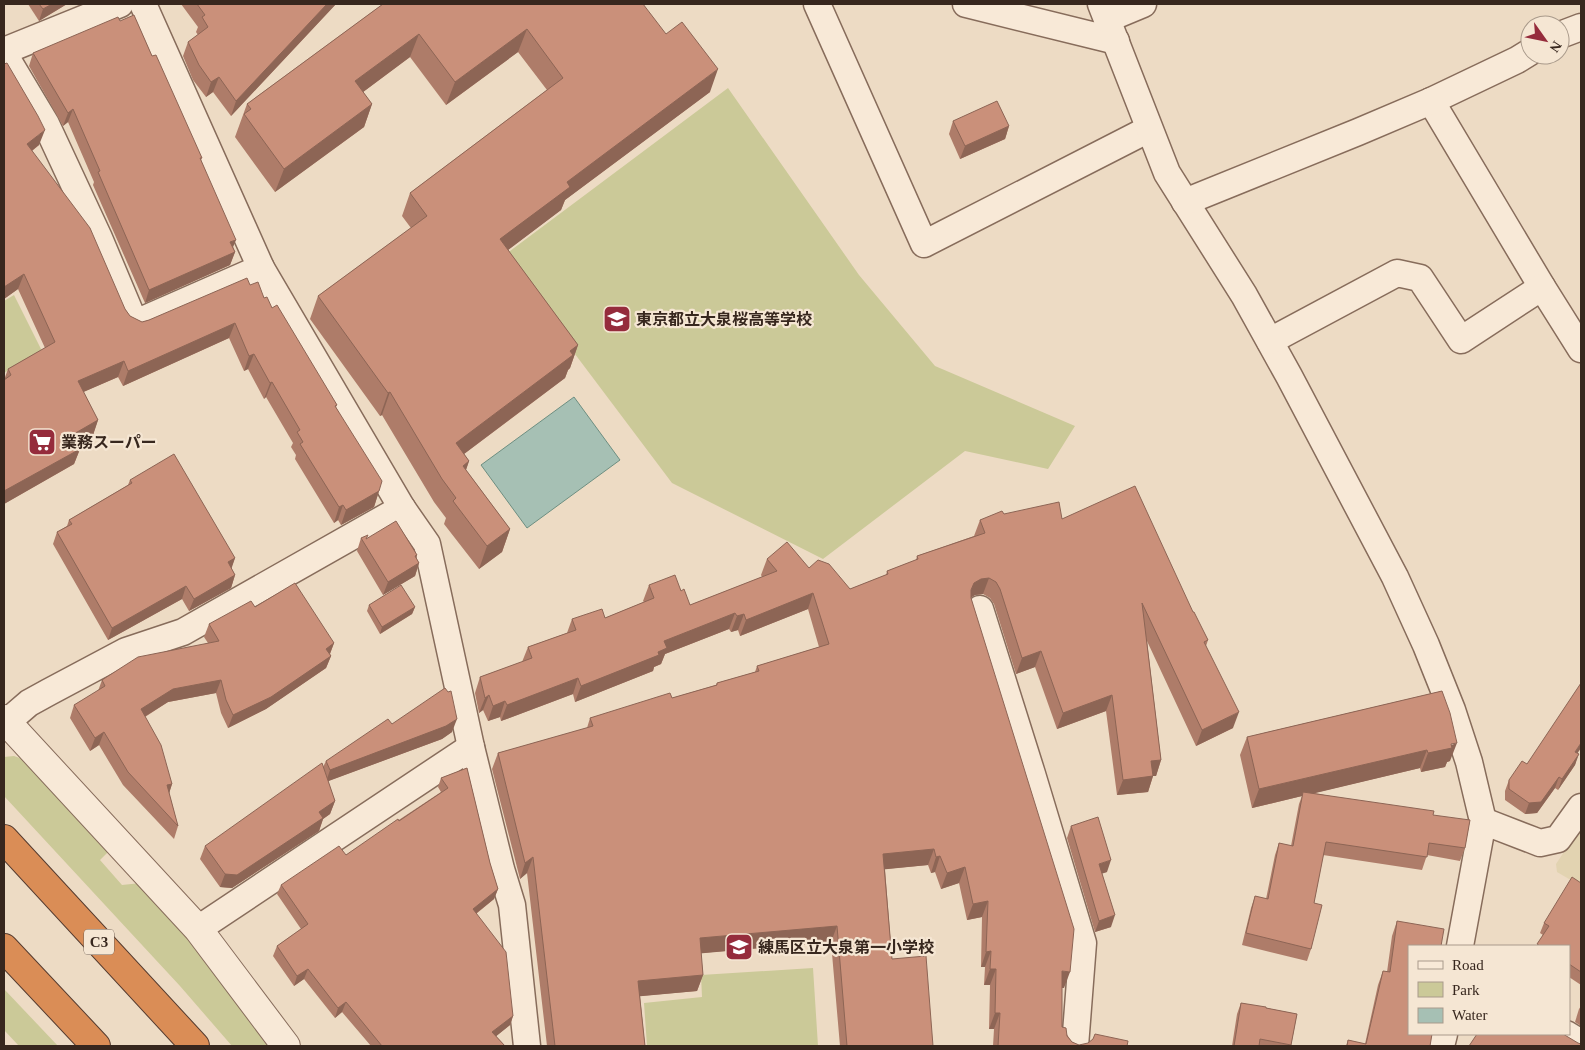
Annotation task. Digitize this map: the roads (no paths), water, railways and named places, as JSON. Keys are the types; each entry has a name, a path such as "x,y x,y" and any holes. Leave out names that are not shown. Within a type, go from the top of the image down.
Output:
{"highway":[{"name":"C3","path":"4,839 195,1046"},
{"path":"4,948 96,1046"}],"street":[{"path":"120,4 4,52 46,124 99,238 133,319 138,322 260,268"},
{"path":"143,4 260,268 402,508 427,544 472,747 501,869 512,905 527,1046"},
{"path":"817,4 924,244 1149,129"},
{"path":"966,4 1108,21 1143,4"},
{"path":"1108,21 1167,173 1244,295 1270,341 1395,577 1426,645 1452,710 1469,762 1483,821 1460,945"},
{"path":"1185,202 1431,101 1520,58"},
{"path":"1431,101 1581,349"},
{"path":"1270,341 1397,272 1420,278 1461,340 1542,287"},
{"path":"286,1046 198,929 5,722 28,703 48,692 126,651 183,632 402,508"},
{"path":"980,609 1083,943 1075,1046"},
{"path":"198,929 472,747"},
{"path":"1483,821 1540,843 1558,839 1581,806"},
{"path":"1568,1035 1581,1043"}],"water":[{"path":"574,397 620,460 527,528 481,465"}],"place":[{"name":"東京都立大泉桜高等学校","path":"617,319"},
{"name":"業務スーパー","path":"42,442"},
{"name":"練馬区立大泉第一小学校","path":"739,947"}]}
